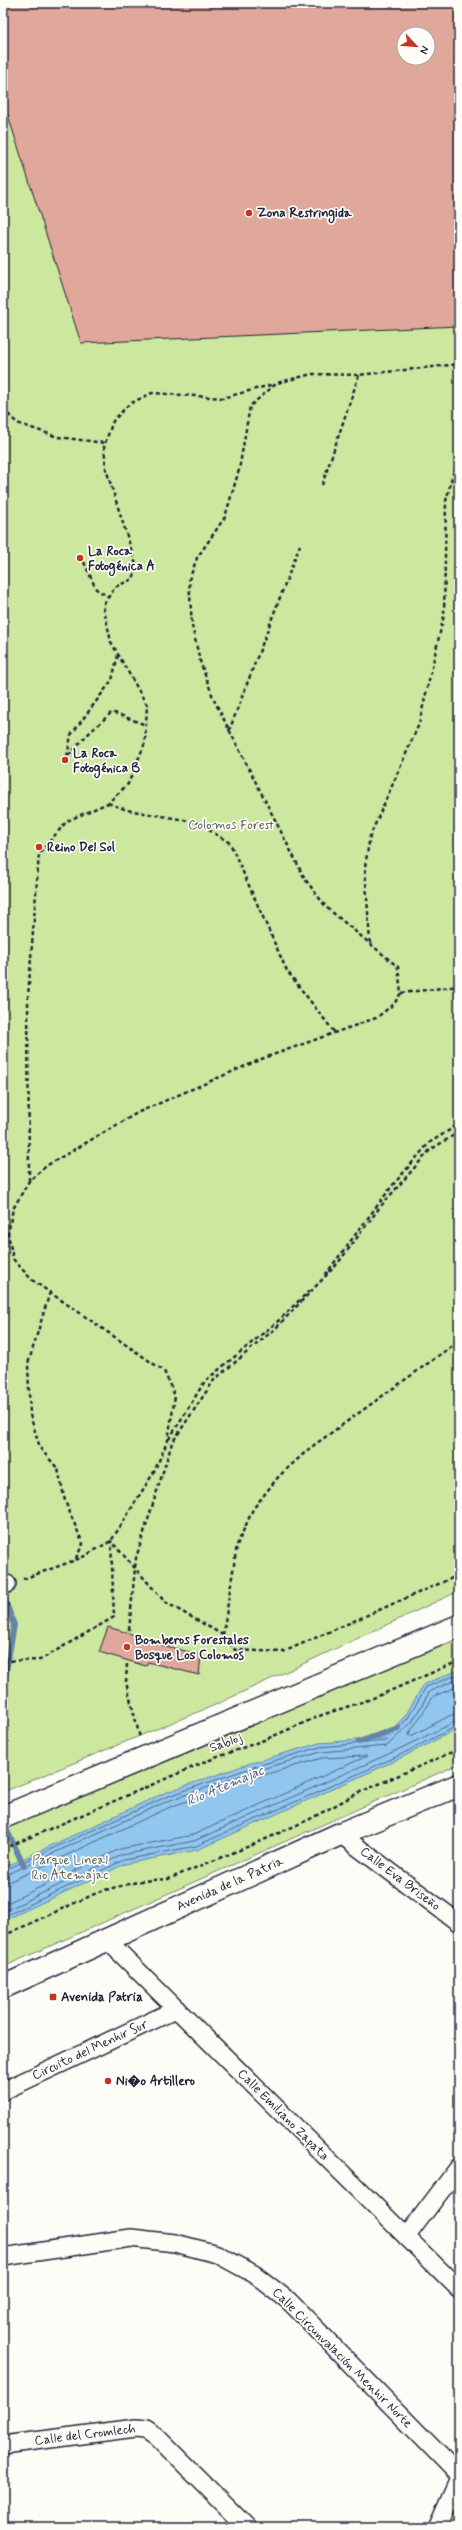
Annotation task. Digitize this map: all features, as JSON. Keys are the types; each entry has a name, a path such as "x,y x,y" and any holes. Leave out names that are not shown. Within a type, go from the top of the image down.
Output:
{"main road":[{"path":"3,1817 459,1626"},
{"name":"Avenida de la Patria","path":"3,1987 340,1834 459,1785"}],"street":[{"name":"Calle Eva Briseño","path":"340,1834 459,1923"},
{"name":"Calle Emiliano Zapata","path":"108,1940 459,2289"},
{"name":"Circuito del Menhir Sur","path":"3,2091 177,2009"},
{"path":"406,2237 459,2167"},
{"name":"Calle Circunvalación Menhir Norte","path":"3,2257 131,2238 175,2243 217,2254 254,2274 289,2301 459,2475"},
{"name":"Calle del Cromlech","path":"3,2445 136,2428 146,2429 156,2436 247,2527"},
{"path":"438,2527 459,2480"}],"path":[{"path":"29,1181 28,997 40,854 67,821 108,803 128,784 145,743 147,705 111,642 103,605 115,587 133,579 137,568 106,469 105,443 113,421 129,404 152,393 223,398 312,374 359,375 459,364"},
{"path":"322,485 359,375"},
{"path":"168,1440 174,1396 164,1371 32,1280 14,1259 8,1234 13,1209 29,1181 46,1166 139,1112 264,1058 376,1018 394,1004 401,993 398,967 326,907 305,879 214,700 200,661 192,626 189,580 197,558 225,517 238,470 250,406 277,383"},
{"path":"3,408 17,423 58,437 105,443"},
{"path":"370,944 365,867 370,836 419,724 444,615 446,501 453,473 459,466"},
{"path":"229,732 300,545"},
{"path":"84,562 96,589 109,597"},
{"path":"118,655 112,680 71,734 68,757 86,736 112,712 146,725"},
{"path":"108,803 127,810 196,822 230,843 287,972 335,1033"},
{"path":"401,993 459,986"},
{"path":"5,1585 75,1560 111,1541 154,1472 168,1440 205,1381 277,1322 323,1277 392,1186 429,1143 459,1124"},
{"path":"129,1630 135,1568 172,1443 214,1380 276,1328 338,1263 380,1207 430,1150 459,1132"},
{"path":"50,1292 28,1364 30,1415 40,1448 58,1469 65,1500 83,1544 75,1560"},
{"path":"223,1634 236,1545 253,1509 279,1476 310,1448 459,1341"},
{"path":"111,1541 165,1602 223,1634 236,1650 283,1652 459,1575"},
{"path":"3,1661 40,1660 114,1617 111,1541"},
{"name":"Sabloj","path":"3,1849 28,1840 207,1761 264,1740 322,1715 371,1699 459,1661"},
{"path":"127,1664 126,1682 129,1697 135,1726 146,1758"},
{"path":"3,1936 101,1891 141,1881 168,1879 250,1846 310,1819 358,1793 459,1748"},
{"path":"3,1927 7,1935"}],"green space":[{"name":"Colomos Forest","path":"3,3 459,3 459,1591 215,1705 3,1792"},
{"name":"Parque Lineal Rio Atemajac","path":"459,1634 459,1764 3,1967 3,1826"}],"water":[{"path":"459,1670 459,1728 399,1759 197,1850 125,1864 3,1921 3,1868 164,1793 248,1764 319,1743 383,1738 405,1716 424,1684"}],"building":[{"name":"Zona Restringida","path":"3,3 459,3 459,326 81,343 3,100"},
{"path":"108,1627 155,1641 154,1643 201,1655 199,1675 148,1662 146,1666 99,1652"}],"waterway":[{"path":"3,1595 14,1625 3,1687"},
{"name":"Río Atemajac","path":"359,1742 398,1728"},
{"path":"7,1831 24,1866"}],"place":[{"name":"Zona Restringida","path":"249,213"},
{"name":"La Roca Fotogénica A","path":"80,558"},
{"name":"La Roca Fotogénica B","path":"65,760"},
{"name":"Reino Del Sol","path":"39,847"},
{"name":"Bomberos Forestales Bosque Los Colomos","path":"127,1647"},
{"name":"Avenida Patria","path":"53,1997"},
{"name":"Ni�o Artillero","path":"108,2081"}]}
